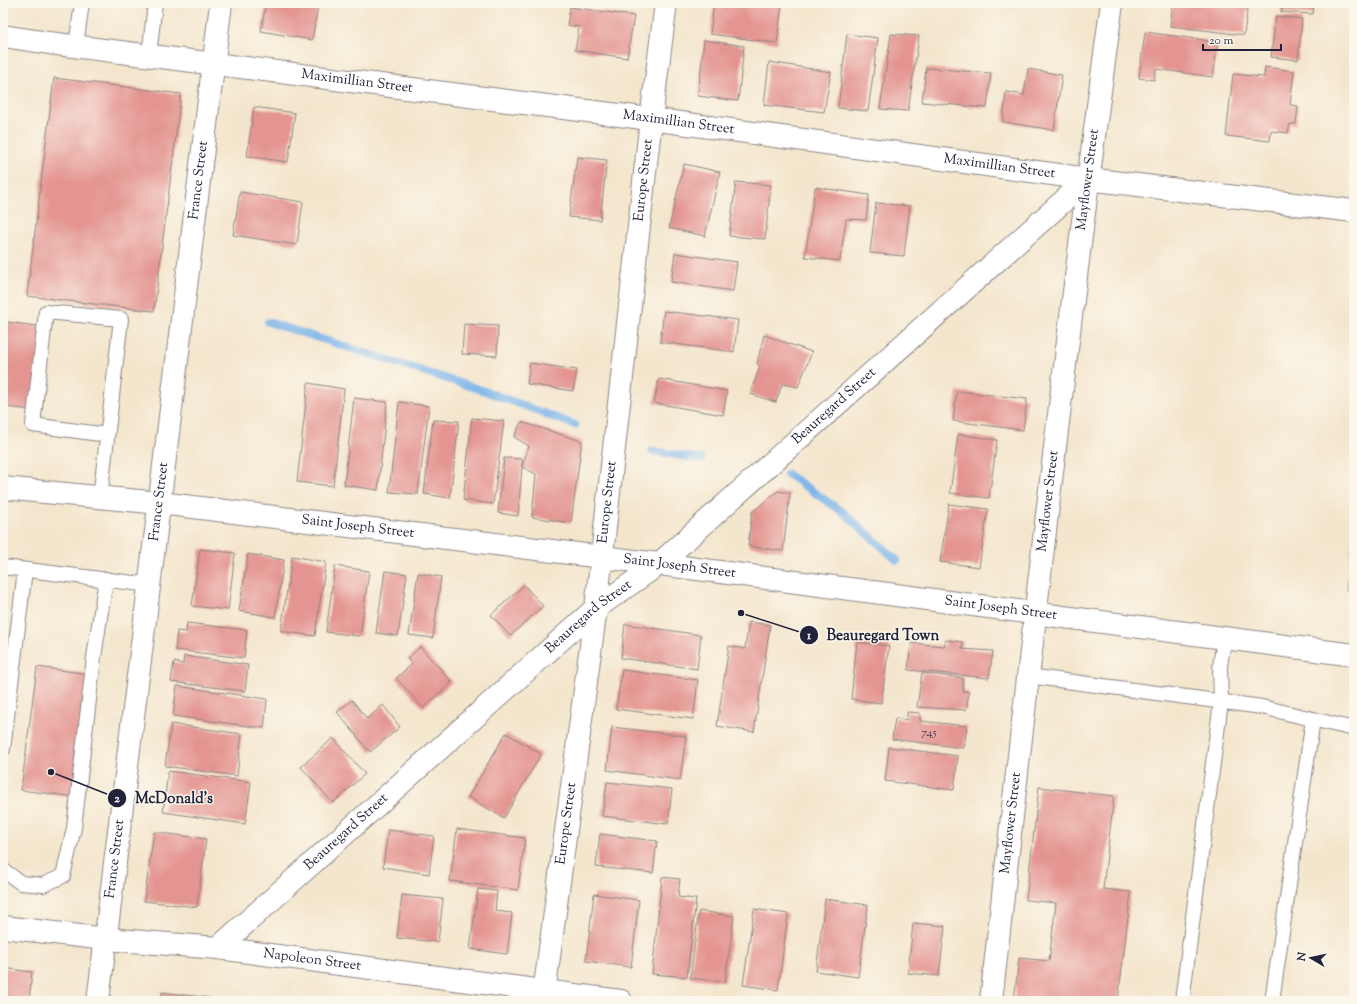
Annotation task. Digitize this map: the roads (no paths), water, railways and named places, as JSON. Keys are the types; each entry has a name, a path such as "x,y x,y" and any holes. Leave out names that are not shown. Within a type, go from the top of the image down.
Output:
{"street":[{"name":"France Street","path":"98,1001 221,3"},
{"name":"Europe Street","path":"543,996 596,608 651,118 666,3"},
{"name":"Mayflower Street","path":"990,1001 1035,613 1088,179 1112,3"},
{"name":"Maximillian Street","path":"3,36 149,56 651,118 1088,179 1354,211"},
{"name":"Beauregard Street","path":"218,948 596,608 659,564 1088,179"},
{"name":"Saint Joseph Street","path":"3,488 160,504 659,564 1354,655"},
{"name":"Napoleon Street","path":"3,927 106,939 218,948 543,996 621,1001"}],"lane":[{"path":"76,46 82,3"},
{"path":"149,56 155,3"},
{"path":"100,498 108,435 121,319 46,312 33,425 108,435"},
{"path":"3,567 150,585"},
{"path":"3,749 25,570"},
{"path":"3,870 21,882 43,885 63,876 74,828 94,657 106,580"},
{"path":"1182,1001 1221,702 1220,667 1224,638"},
{"path":"1028,676 1262,707 1354,729"},
{"path":"1272,1001 1313,719"}],"waterway":[{"path":"268,322 485,391 575,425"},
{"path":"652,451 701,459"},
{"path":"787,474 843,512 897,560"}],"place":[{"name":"Beauregard Town","path":"741,613"},
{"name":"McDonald's","path":"51,772"}]}
